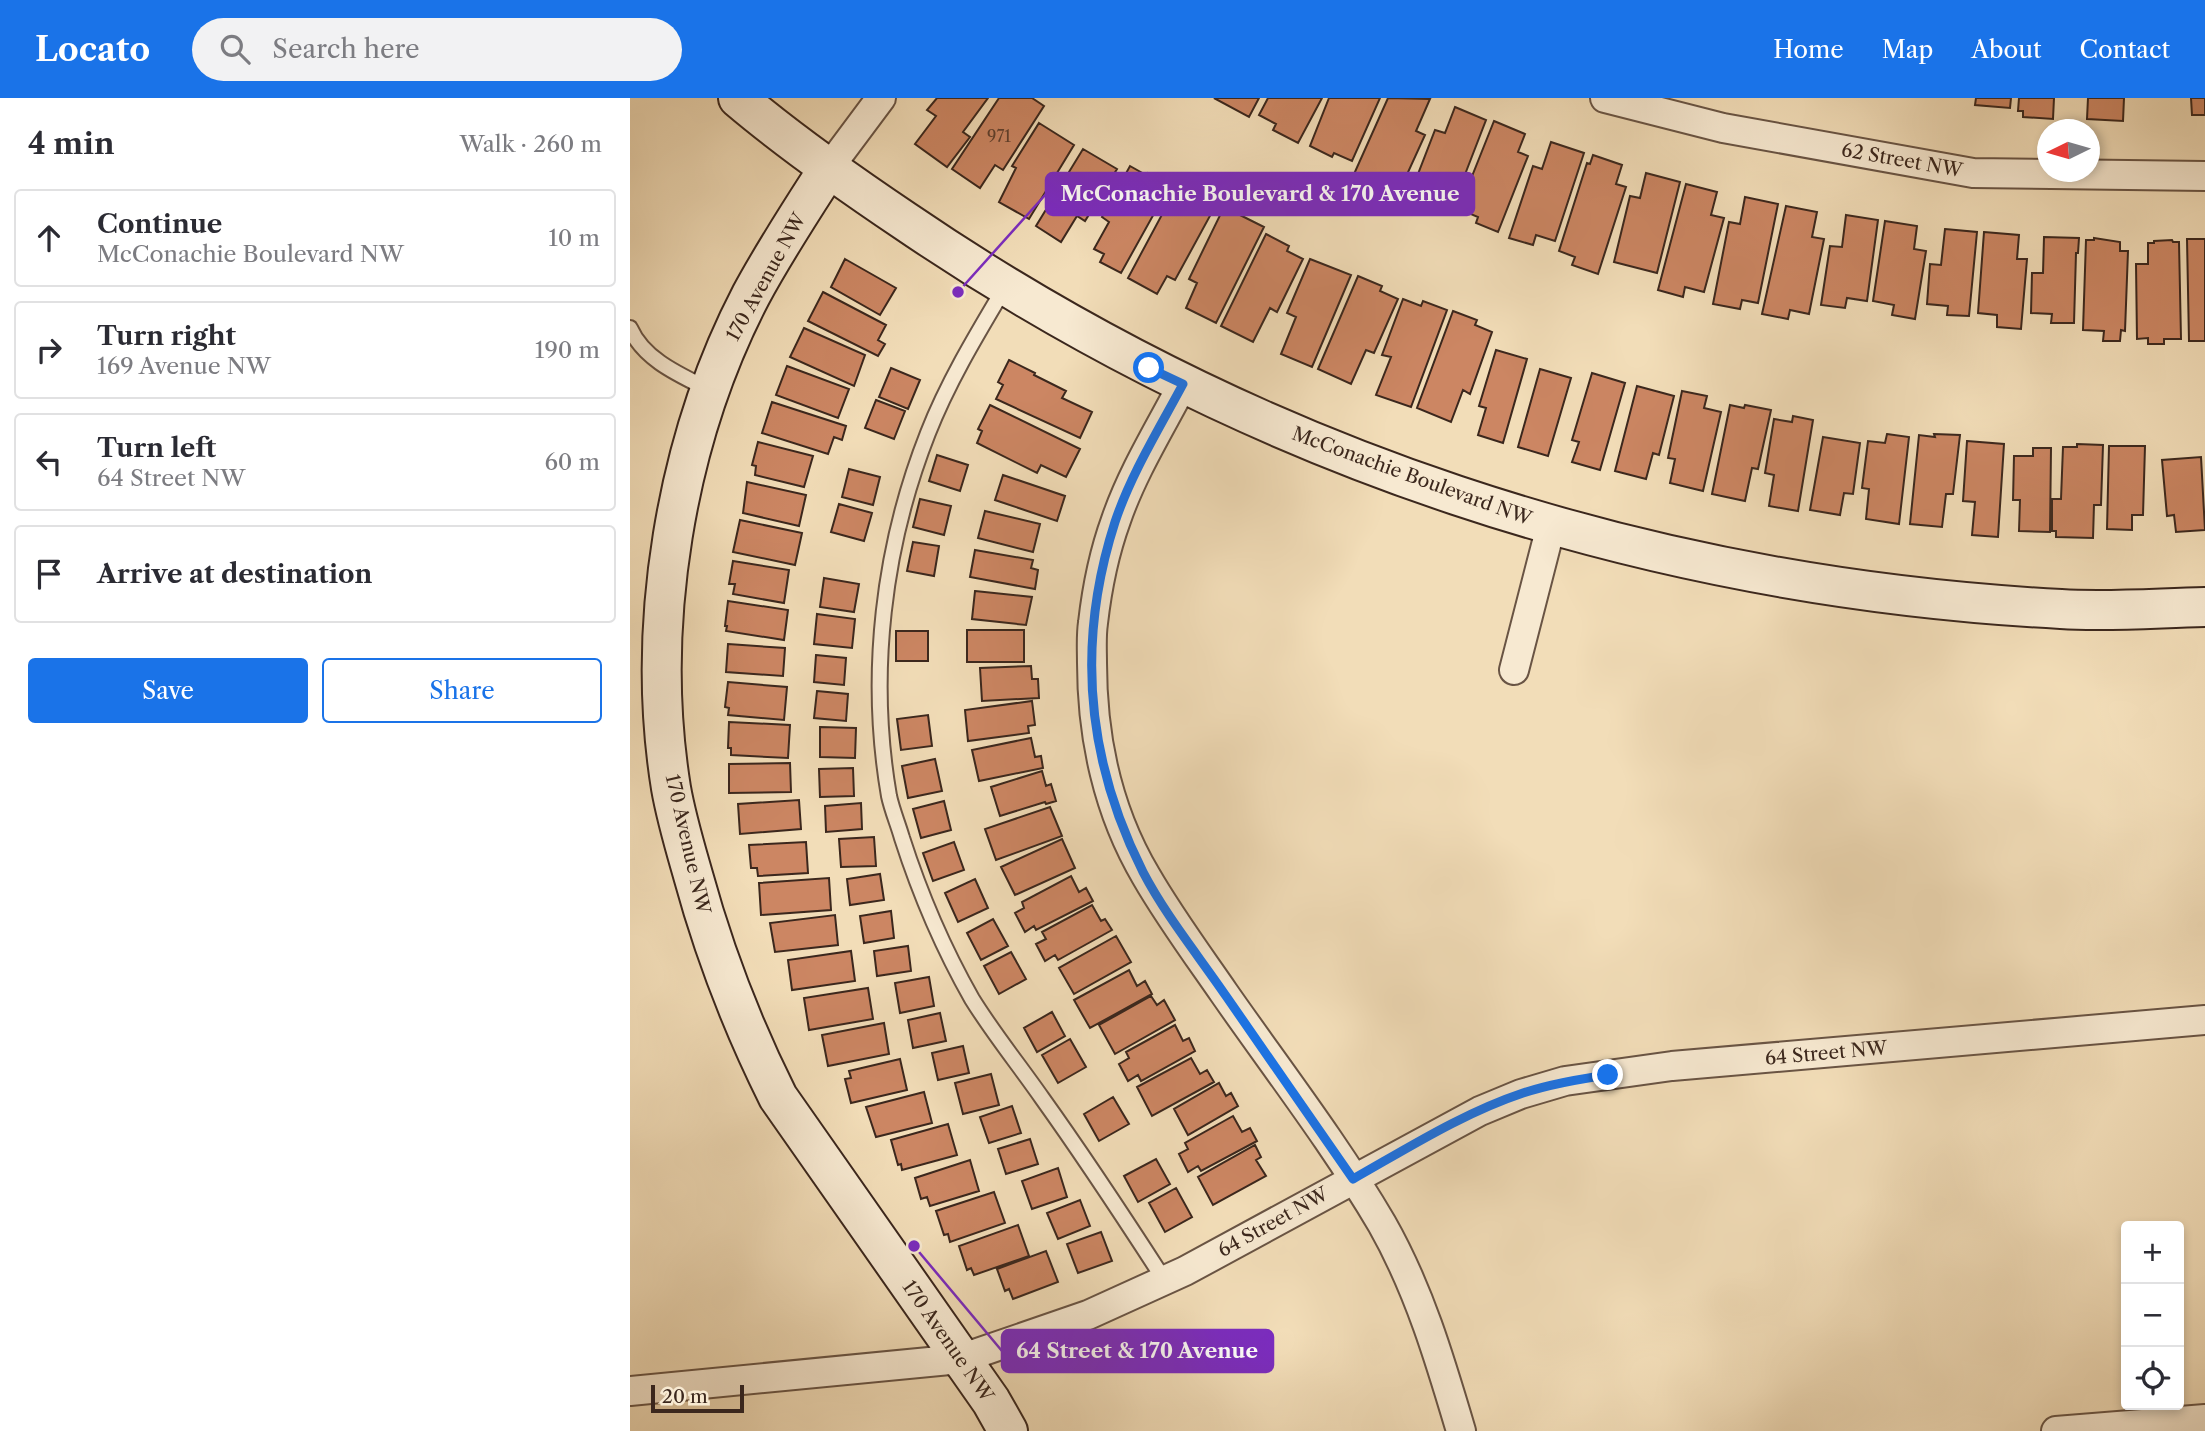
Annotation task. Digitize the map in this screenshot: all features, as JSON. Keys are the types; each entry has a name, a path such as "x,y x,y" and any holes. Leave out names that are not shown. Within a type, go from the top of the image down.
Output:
{"street":[{"name":"McConachie Boulevard NW","path":"738,98 828,169 974,269 1081,331 1183,384 1351,459 1551,526 1656,553 1873,592 2067,610 2205,607"},
{"name":"170 Avenue NW","path":"881,98 828,169 780,243 750,297 710,390 682,487 667,569 663,629 664,720 671,789 686,850 726,981 753,1047 778,1097 991,1401 1008,1431"},
{"name":"62 Street NW","path":"1605,98 1723,128 1973,173 2205,176"},
{"path":"1183,384 1130,488 1116,520 1102,567 1092,625 1092,698 1100,758 1120,820 1144,874 1382,1225 1415,1291 1461,1431"},
{"name":"McConachie Boulevard NW","path":"1514,670 1551,526"},
{"name":"64 Street NW","path":"630,1391 960,1359 1088,1315 1165,1281 1479,1111 1521,1094 1565,1081 1672,1066 2205,1020"},
{"path":"2056,1431 2205,1419"}],"lane":[{"path":"1005,287 950,384 928,433 897,533 887,586 881,652 883,746 890,799 919,886 944,946 974,1001 1092,1169 1165,1281"},
{"path":"630,328 636,342 656,359 710,390"}],"building":[{"path":"937,98 988,98 963,132 970,137 947,167 915,144 936,116 927,110"},
{"path":"999,98 1032,98 1044,106 1003,170 995,165 980,188 952,169"},
{"path":"1214,98 1259,98 1249,117"},
{"path":"1268,98 1322,98 1298,143 1273,130 1276,124 1259,115"},
{"path":"1329,98 1380,98 1352,161 1334,153 1332,157 1310,146"},
{"path":"1388,98 1430,99 1416,131 1425,135 1394,203 1350,183"},
{"path":"1976,98 2011,98 2010,108 1975,105"},
{"path":"2019,98 2054,98 2053,119 2023,117 2023,111 2018,111"},
{"path":"2088,98 2124,98 2123,121 2087,119"},
{"path":"2191,98 2205,98 2205,115 2192,115"},
{"path":"1455,107 1486,120 1452,208 1434,200 1431,208 1408,200 1435,130 1445,133"},
{"path":"1494,121 1525,134 1518,152 1528,156 1498,232 1476,223 1478,217 1459,209"},
{"path":"1039,123 1074,145 1029,219 999,202 1016,168 1012,166"},
{"path":"1551,142 1584,153 1555,241 1536,235 1533,245 1509,238 1533,166 1542,169"},
{"path":"1083,149 1117,169 1085,221 1077,216 1061,242 1036,226"},
{"path":"1593,155 1622,165 1616,184 1626,187 1598,274 1572,265 1575,257 1559,251 1587,163 1590,164"},
{"path":"1130,166 1170,185 1121,273 1100,262 1104,254 1094,249 1109,222 1102,217"},
{"path":"1646,173 1680,182 1657,273 1614,262 1630,196 1640,198"},
{"path":"1686,184 1717,192 1711,215 1724,218 1704,292 1685,287 1683,297 1658,290"},
{"path":"1173,194 1211,214 1175,280 1167,276 1157,294 1128,278"},
{"path":"1745,197 1778,204 1758,303 1742,300 1740,309 1713,304 1729,222 1740,224"},
{"path":"1786,206 1817,212 1812,237 1824,239 1809,314 1790,310 1788,319 1762,314"},
{"path":"1224,207 1264,227 1216,323 1186,308 1197,283 1189,279"},
{"path":"1846,215 1878,220 1867,301 1847,298 1845,308 1821,305 1830,246 1842,247"},
{"path":"1885,221 1917,226 1914,249 1926,251 1915,319 1892,315 1894,305 1873,301"},
{"path":"1945,229 1977,232 1969,316 1947,315 1948,306 1927,304 1930,264 1941,265"},
{"path":"1984,232 2019,235 2017,259 2027,259 2021,329 1997,327 1997,315 1978,313"},
{"path":"1266,234 1289,246 1287,251 1303,259 1277,312 1270,308 1253,342 1221,326"},
{"path":"2044,237 2079,238 2076,253 2074,323 2051,323 2052,314 2031,313 2032,273 2043,273"},
{"path":"2094,238 2120,242 2120,251 2128,251 2125,331 2121,330 2120,341 2103,341 2104,331 2083,330 2086,240"},
{"path":"2187,239 2205,239 2205,341 2189,341"},
{"path":"2172,240 2179,242 2181,339 2164,339 2164,344 2148,344 2148,338 2137,339 2136,264 2148,264 2148,243"},
{"path":"845,259 896,288 880,315 831,287"},
{"path":"1310,259 1351,275 1312,367 1281,354 1296,317 1287,313"},
{"path":"1358,276 1382,286 1380,291 1398,299 1374,353 1366,350 1351,384 1318,369"},
{"path":"823,292 886,325 878,340 885,344 878,356 808,321"},
{"path":"1403,299 1421,306 1423,301 1447,310 1411,407 1376,395 1391,357 1382,355"},
{"path":"1453,311 1477,320 1475,325 1492,332 1470,394 1463,390 1451,422 1417,408"},
{"path":"804,328 865,355 854,386 790,357"},
{"path":"1496,350 1527,359 1503,443 1478,435 1486,408 1479,406"},
{"path":"1009,360 1066,391 1062,398 1092,412 1080,438 996,399 1003,385 998,382"},
{"path":"787,366 849,389 838,418 776,395"},
{"path":"891,368 920,380 908,409 879,397"},
{"path":"1540,369 1571,378 1548,456 1518,447"},
{"path":"1592,373 1625,383 1600,470 1572,462 1579,442 1572,440"},
{"path":"1637,386 1674,396 1659,455 1653,453 1646,479 1615,471"},
{"path":"1682,391 1707,396 1704,408 1721,412 1703,491 1670,483 1675,459 1668,458"},
{"path":"876,400 905,411 894,439 865,428"},
{"path":"772,402 846,426 842,440 834,437 828,454 762,433"},
{"path":"990,405 1080,449 1066,477 1041,465 1037,473 977,443 982,431 978,429"},
{"path":"1730,405 1771,410 1758,469 1752,468 1745,501 1712,494"},
{"path":"1793,416 1813,420 1798,511 1769,506 1774,475 1765,473 1774,419 1792,422"},
{"path":"1887,434 1909,437 1899,524 1866,519 1869,489 1862,488 1868,441 1885,443"},
{"path":"1934,434 1960,435 1953,494 1946,494 1942,527 1910,524 1919,435 1935,437"},
{"path":"1823,437 1860,443 1853,494 1844,493 1840,515 1810,510"},
{"path":"1967,441 2004,444 1998,537 1972,535 1975,502 1963,501"},
{"path":"758,442 813,456 804,487 755,475 756,466 752,465"},
{"path":"2077,444 2103,445 2101,505 2094,505 2093,538 2056,537 2056,531 2052,531 2052,499 2061,499 2063,447 2077,447"},
{"path":"2109,446 2145,446 2143,515 2132,515 2132,530 2107,529"},
{"path":"2033,448 2051,448 2050,532 2019,531 2020,500 2013,500 2014,456 2033,456"},
{"path":"937,455 968,465 960,491 929,481"},
{"path":"2201,457 2205,530 2176,532 2174,515 2167,516 2162,460"},
{"path":"849,469 880,477 873,505 842,497"},
{"path":"1003,475 1065,496 1057,521 995,500"},
{"path":"747,482 806,495 799,526 743,513"},
{"path":"920,499 951,506 944,535 913,527"},
{"path":"839,504 872,513 864,541 831,532"},
{"path":"985,511 1040,524 1033,552 978,538"},
{"path":"740,520 802,533 795,565 733,552"},
{"path":"913,542 939,546 934,576 907,571"},
{"path":"975,550 1033,560 1031,568 1038,570 1035,589 970,577"},
{"path":"733,561 789,570 784,603 733,594 735,584 729,584"},
{"path":"824,578 859,584 854,612 820,607"},
{"path":"975,591 1032,597 1026,625 972,619"},
{"path":"728,601 788,610 784,640 726,631"},
{"path":"817,614 855,619 852,648 814,644"},
{"path":"967,630 1024,630 1024,662 967,662"},
{"path":"896,631 928,631 928,661 896,661"},
{"path":"728,644 785,648 783,676 726,672"},
{"path":"816,655 846,658 844,685 814,682"},
{"path":"1031,666 1032,679 1038,679 1039,698 982,701 980,668"},
{"path":"728,682 787,687 784,720 728,715 729,708 725,707"},
{"path":"817,691 848,694 846,721 814,718"},
{"path":"1032,701 1035,725 1028,726 1029,733 968,741 965,710"},
{"path":"928,715 932,746 901,750 897,719"},
{"path":"729,722 790,725 788,758 731,755 731,748 728,748"},
{"path":"820,727 856,728 855,758 820,757"},
{"path":"1031,738 1035,757 1041,756 1043,768 979,781 972,750"},
{"path":"935,759 942,791 908,798 902,766"},
{"path":"790,763 791,792 729,793 729,764"},
{"path":"853,768 854,796 820,797 819,769"},
{"path":"1042,771 1046,786 1051,784 1056,801 1000,816 991,787"},
{"path":"799,800 801,829 740,834 738,804"},
{"path":"944,801 951,830 921,838 913,809"},
{"path":"861,803 862,829 826,832 825,806"},
{"path":"1050,807 1062,836 996,860 985,829"},
{"path":"874,837 876,866 841,867 839,839"},
{"path":"1062,839 1075,868 1015,895 1001,867"},
{"path":"806,842 808,873 758,876 757,868 751,868 749,845"},
{"path":"954,842 964,870 933,881 923,853"},
{"path":"880,874 884,900 850,905 847,879"},
{"path":"1071,876 1079,892 1086,888 1093,901 1036,930 1034,926 1025,932 1015,913 1024,908 1022,902"},
{"path":"829,878 831,910 761,915 759,883"},
{"path":"975,879 988,908 958,922 945,893"},
{"path":"1092,905 1101,921 1105,919 1112,930 1058,960 1055,955 1045,961 1036,944 1046,939 1042,932"},
{"path":"891,911 894,938 864,943 860,916"},
{"path":"835,915 838,945 775,952 770,923"},
{"path":"993,919 1008,946 981,960 967,933"},
{"path":"1116,936 1131,962 1074,994 1059,968"},
{"path":"908,946 911,971 877,976 874,951"},
{"path":"851,951 855,981 792,990 788,960"},
{"path":"1011,952 1026,979 999,994 984,966"},
{"path":"1129,970 1137,986 1145,981 1152,994 1090,1028 1074,1000"},
{"path":"929,977 934,1006 900,1013 895,983"},
{"path":"868,988 873,1019 809,1030 804,998"},
{"path":"1151,996 1157,1005 1164,1000 1175,1020 1115,1054 1099,1025"},
{"path":"1052,1012 1065,1036 1037,1052 1024,1028"},
{"path":"940,1013 946,1041 913,1048 908,1020"},
{"path":"884,1023 889,1054 828,1066 822,1035"},
{"path":"1175,1025 1183,1041 1189,1038 1195,1051 1141,1081 1138,1075 1128,1081 1119,1064 1129,1058 1126,1052"},
{"path":"1070,1039 1086,1067 1058,1083 1042,1055"},
{"path":"963,1046 969,1073 938,1080 932,1053"},
{"path":"1191,1058 1200,1074 1207,1070 1214,1082 1152,1116 1137,1087"},
{"path":"900,1059 907,1090 851,1103 845,1079 851,1078 849,1071"},
{"path":"991,1074 999,1105 963,1114 955,1083"},
{"path":"1219,1083 1226,1096 1231,1093 1238,1106 1188,1135 1174,1109"},
{"path":"924,1092 932,1123 876,1137 866,1107"},
{"path":"1113,1097 1129,1124 1099,1141 1084,1114"},
{"path":"1012,1106 1021,1133 989,1143 980,1117"},
{"path":"1233,1116 1242,1132 1250,1128 1257,1141 1201,1171 1198,1166 1188,1172 1179,1154 1188,1149 1185,1143"},
{"path":"948,1124 957,1155 902,1170 891,1140"},
{"path":"1030,1139 1038,1164 1006,1174 998,1149"},
{"path":"1255,1145 1261,1157 1256,1160 1266,1176 1213,1205 1198,1177"},
{"path":"1156,1159 1170,1184 1138,1202 1124,1176"},
{"path":"970,1160 979,1191 930,1206 927,1197 921,1199 915,1178"},
{"path":"1058,1168 1067,1197 1032,1209 1022,1181"},
{"path":"1176,1188 1192,1217 1165,1232 1149,1203"},
{"path":"994,1192 1005,1223 950,1242 948,1234 944,1235 936,1211"},
{"path":"1080,1200 1090,1226 1058,1239 1047,1213"},
{"path":"1018,1225 1029,1256 974,1275 971,1268 967,1270 959,1246"},
{"path":"1101,1232 1112,1261 1078,1273 1067,1244"},
{"path":"1046,1251 1058,1282 1013,1299 1009,1289 1005,1291 997,1269"}],"place":[{"name":"McConachie Boulevard & 170 Avenue","path":"958,292"},
{"name":"64 Street & 170 Avenue","path":"914,1246"}],"route":[{"path":"1149,368 1183,384 1134,477 1116,520 1102,567 1092,625 1092,698 1100,758 1120,820 1144,874 1174,921 1353,1179 1479,1111 1521,1094 1565,1081 1608,1075"}]}
